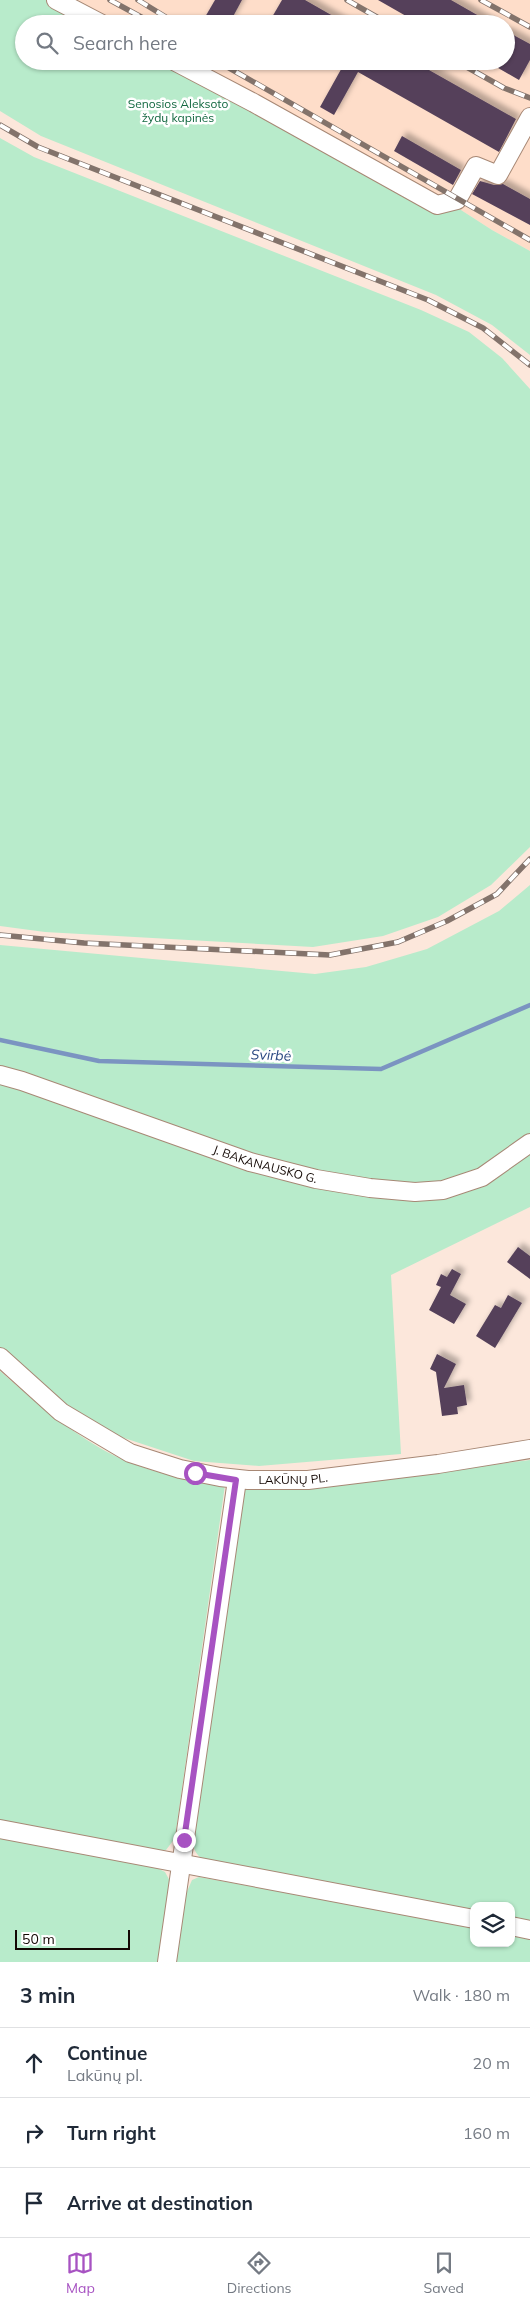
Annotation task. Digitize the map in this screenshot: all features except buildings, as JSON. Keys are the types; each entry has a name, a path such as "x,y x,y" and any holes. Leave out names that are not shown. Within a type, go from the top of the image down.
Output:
{"street":[{"path":"56,0 85,15"},
{"path":"191,70 437,205 456,200 476,166 498,175 530,117"},
{"name":"J. BAKANAUSKO G.","path":"0,1075 31,1084 250,1162 316,1179 370,1188 415,1192 443,1190 482,1178 530,1144"},
{"name":"LAKŪNŲ PL.","path":"0,1357 61,1412 130,1453 180,1469 236,1480 308,1480 438,1464 530,1449"},
{"path":"167,1962 236,1480"},
{"path":"0,1829 470,1918"},
{"path":"515,1927 530,1930"}],"shaded area":[{"path":"77,0 530,0 530,251 492,230 433,192 208,70 515,70 515,15 104,15"}],"green space":[{"name":"Senosios Aleksoto žydų kapinės","path":"0,0 77,0 104,15 15,15 15,70 208,70 433,192 492,230 530,251 530,355 492,325 436,295 41,136 0,111"},
{"path":"0,138 34,157 421,310 469,332 502,358 530,389 530,847 491,885 438,917 383,936 313,947 45,932 0,926"},
{"path":"530,885 530,1207 391,1275 401,1454 259,1466 194,1461 118,1436 58,1399 0,1348 0,945 315,974 366,967 427,949 499,911"},
{"path":"0,1371 61,1422 115,1456 161,1473 225,1485 175,1838 166,1850 154,1850 0,1821"},
{"path":"530,1460 530,1923 515,1920 515,1902 470,1902 470,1911 205,1862 196,1853 194,1848 193,1841 242,1487 264,1489 437,1472"},
{"path":"0,1838 155,1867 165,1872 171,1883 161,1962 0,1962"},
{"path":"199,1877 470,1926 470,1947 515,1947 515,1935 530,1938 530,1962 176,1962 185,1896 192,1880"}],"waterway":[{"name":"Svirbė","path":"0,1040 99,1061 381,1069 530,1005"}],"railway":[{"path":"110,0 138,15"},
{"path":"138,0 162,15"},
{"path":"347,0 373,15"},
{"path":"481,0 508,15"},
{"path":"515,19 530,27"},
{"path":"233,70 530,240"},
{"path":"472,70 504,88 530,98"},
{"path":"0,125 38,147 428,300 483,328 530,365"},
{"path":"0,935 84,943 330,955 398,942 447,921 497,894 530,859"}],"route":[{"path":"184,1840 236,1480 195,1473"}]}
